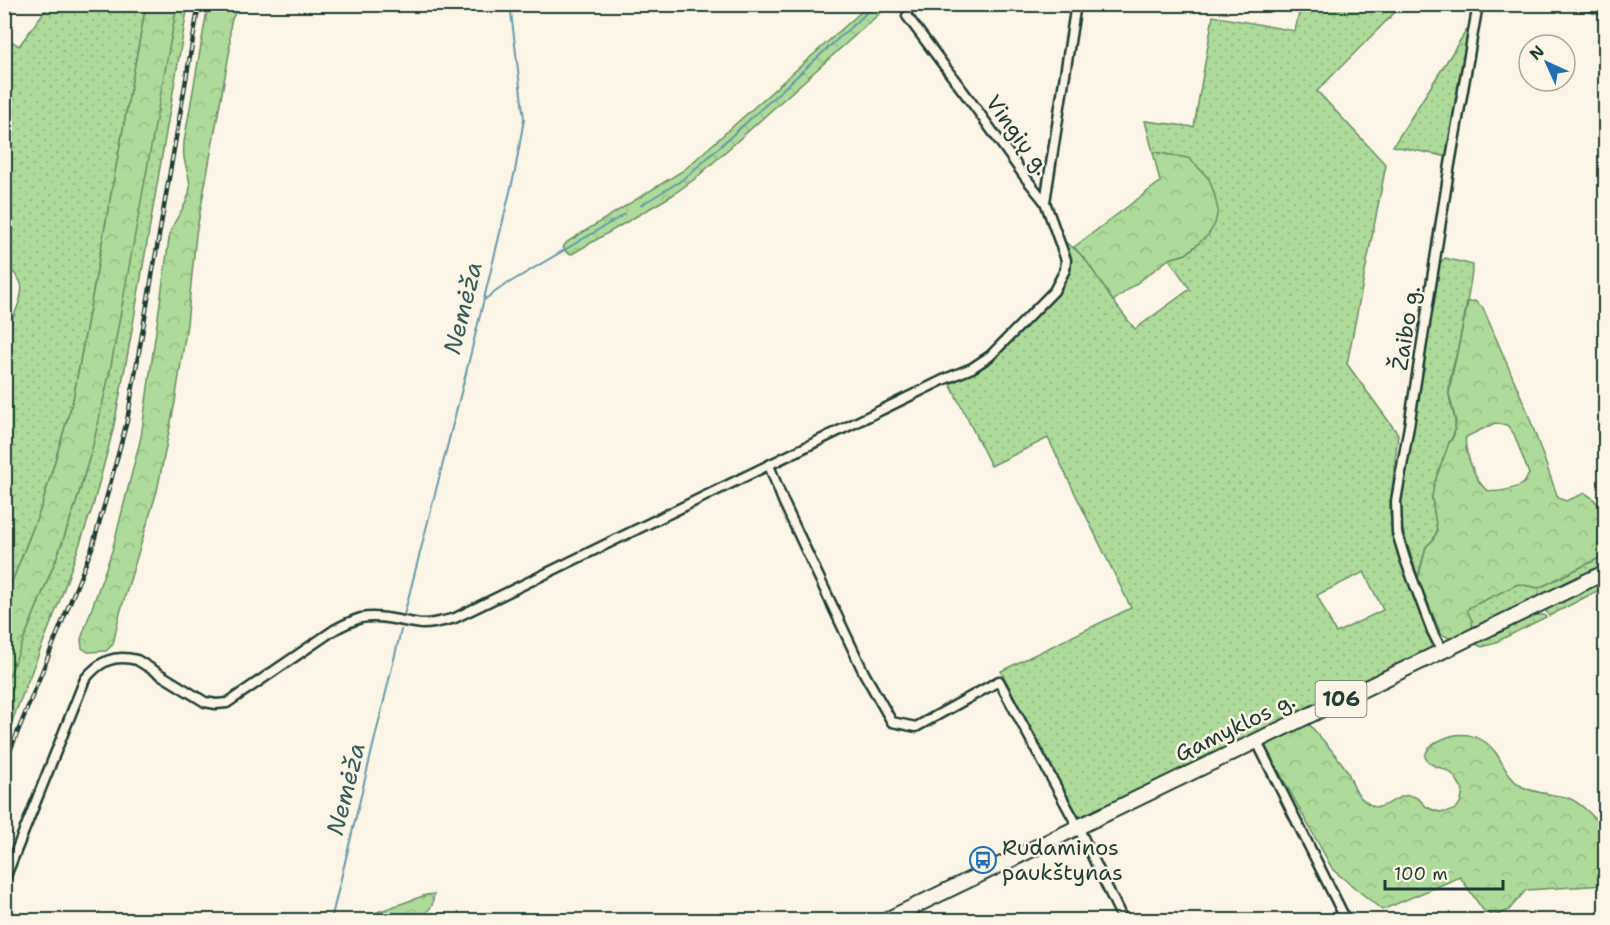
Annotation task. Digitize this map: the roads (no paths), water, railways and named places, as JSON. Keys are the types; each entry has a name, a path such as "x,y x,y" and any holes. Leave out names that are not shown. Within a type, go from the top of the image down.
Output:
{"main road":[{"name":"Gamyklos g.","path":"1078,827 1605,572"},
{"name":"106","path":"886,921 1078,827"}],"street":[{"name":"Vingių g.","path":"1045,202 1076,4"},
{"name":"Žaibo g.","path":"1442,651 1432,631 1397,533 1396,501 1449,170 1479,4"},
{"path":"1581,4 1605,10"},
{"name":"Vingių g.","path":"907,16 1045,202"},
{"path":"4,880 85,679 103,662 126,657 137,660 205,702 227,703 334,630 350,622 371,618 424,624 455,618 945,379 972,368 990,356 1054,291 1065,270 1066,260 1045,202"},
{"path":"769,465 783,501 864,673 892,722 916,727 999,681 1078,827 1123,921"},
{"path":"1256,740 1346,921"}],"waterway":[{"name":"Nemėža","path":"404,615 515,171 524,119 510,4"},
{"path":"641,205 691,173 876,4"},
{"path":"484,300 625,214"},
{"name":"Nemėža","path":"331,920 401,630"}],"railway":[{"path":"4,766 92,548 127,421 199,4"}],"place":[{"name":"Rudaminos paukštynas","path":"983,860"}]}
